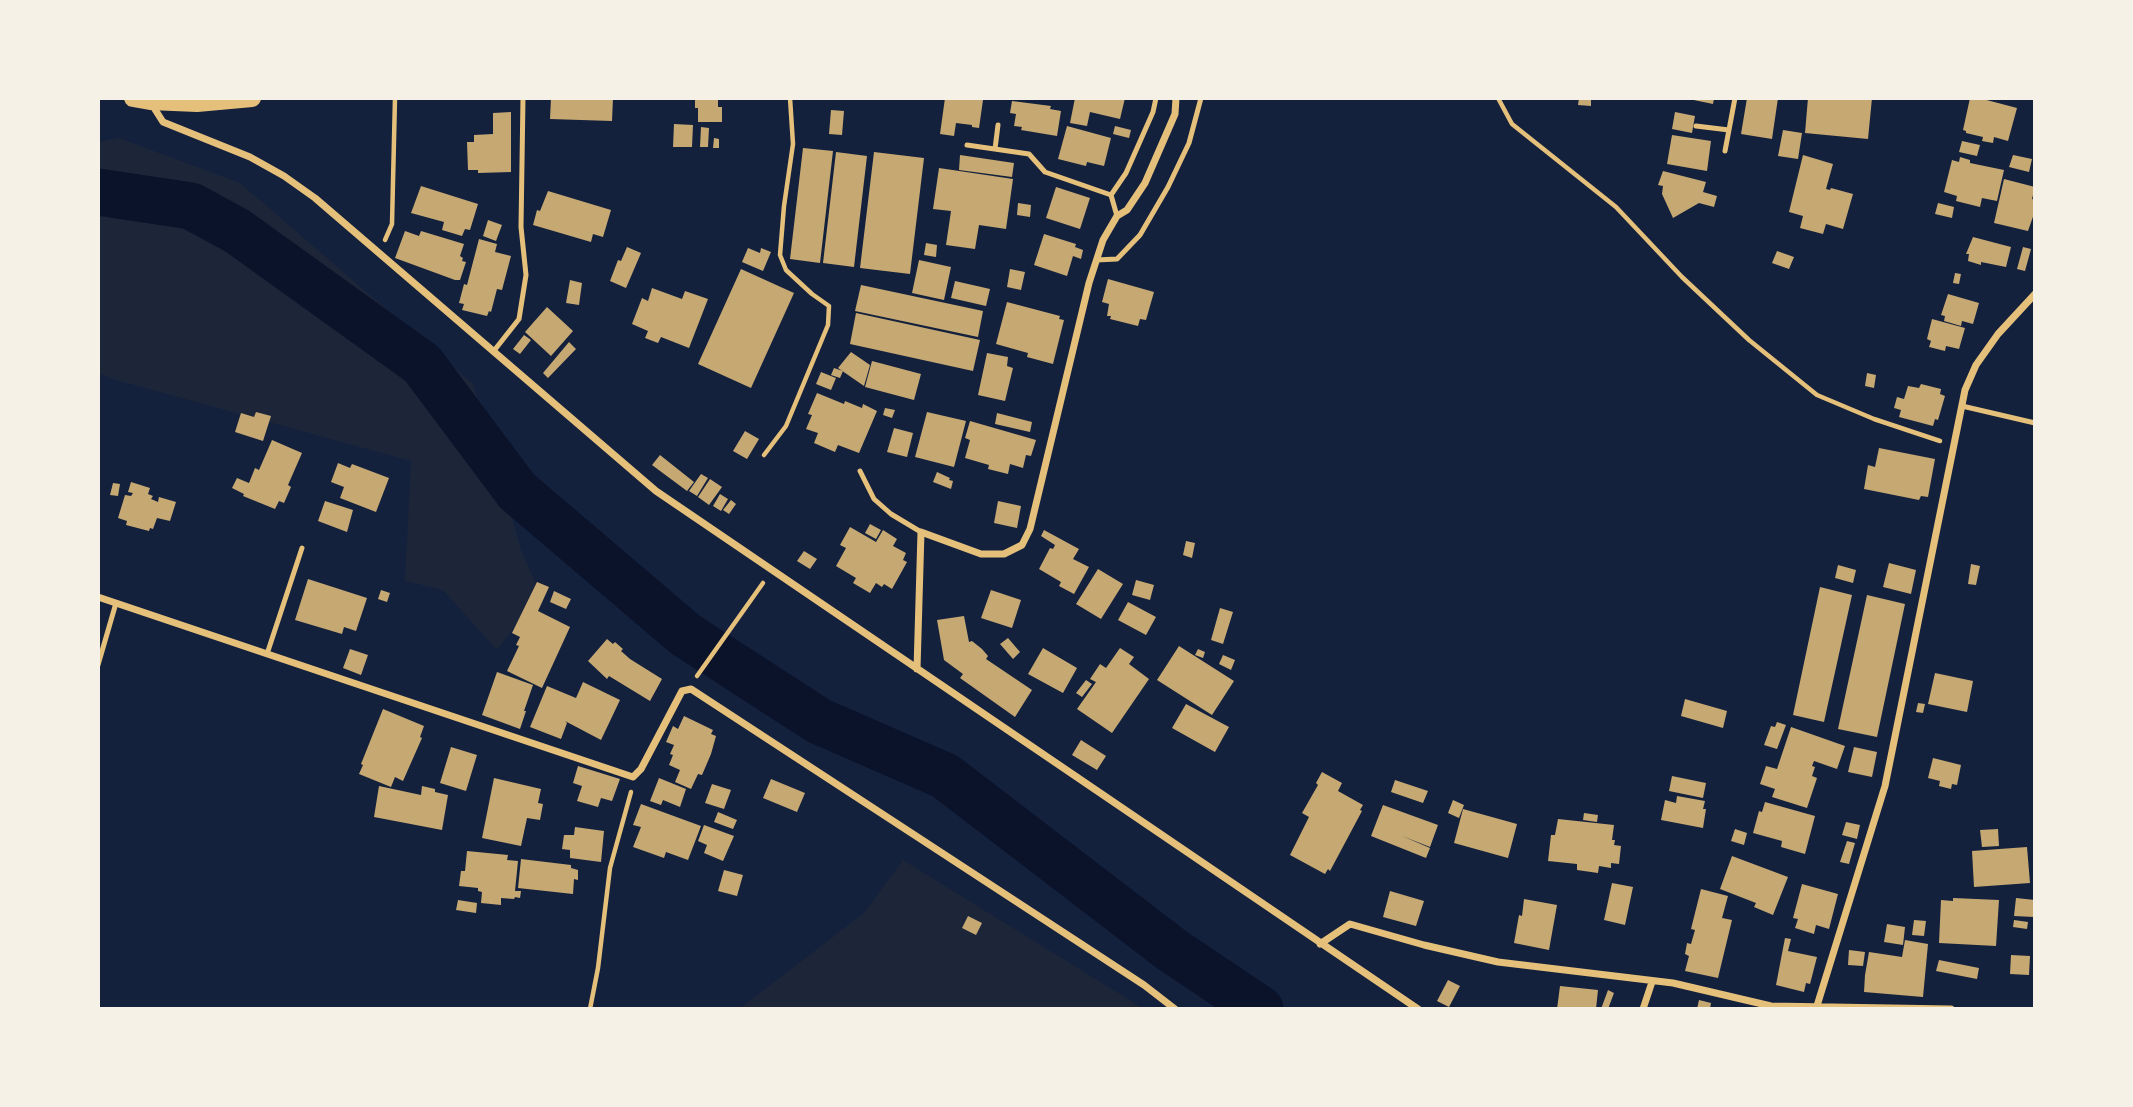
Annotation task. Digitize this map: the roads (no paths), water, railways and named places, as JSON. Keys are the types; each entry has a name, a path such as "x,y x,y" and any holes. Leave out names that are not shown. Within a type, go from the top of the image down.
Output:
{"main road":[{"path":"141,99 197,103 252,98"}],"street":[{"path":"917,669 920,532 981,554 1004,554 1022,545 1030,529 1103,240 1117,216 1127,210 1145,183 1175,114 1176,98"},
{"path":"141,99 163,122 241,153 284,176 314,198 656,491 1418,1009"},
{"path":"1816,1007 1885,786 1965,390 1976,365 1998,334 2035,294"},
{"path":"98,597 633,777 641,769 682,691 691,689 1144,985 1175,1009"},
{"path":"1320,944 1350,924 1498,962 1673,983 1770,1006 1951,1009"},
{"path":"1643,1009 1652,982"}],"lane":[{"path":"493,352 519,319 526,275 522,227 523,98"},
{"path":"1111,195 1126,173 1153,112 1156,98"},
{"path":"1097,260 1117,259 1140,235 1168,187 1189,143 1201,98"},
{"path":"1725,151 1735,98"},
{"path":"995,149 998,125"},
{"path":"1696,126 1729,130"},
{"path":"967,145 1029,154 1045,172 1111,195"},
{"path":"1111,195 1117,216"},
{"path":"1962,406 2035,422"},
{"path":"860,471 874,499 891,514 920,532"},
{"path":"267,654 302,548"},
{"path":"98,665 116,603"}],"waterway":[{"path":"98,192 191,206 237,231 422,364 517,491 686,635 819,721 945,776 1172,950 1260,1009"}]}
